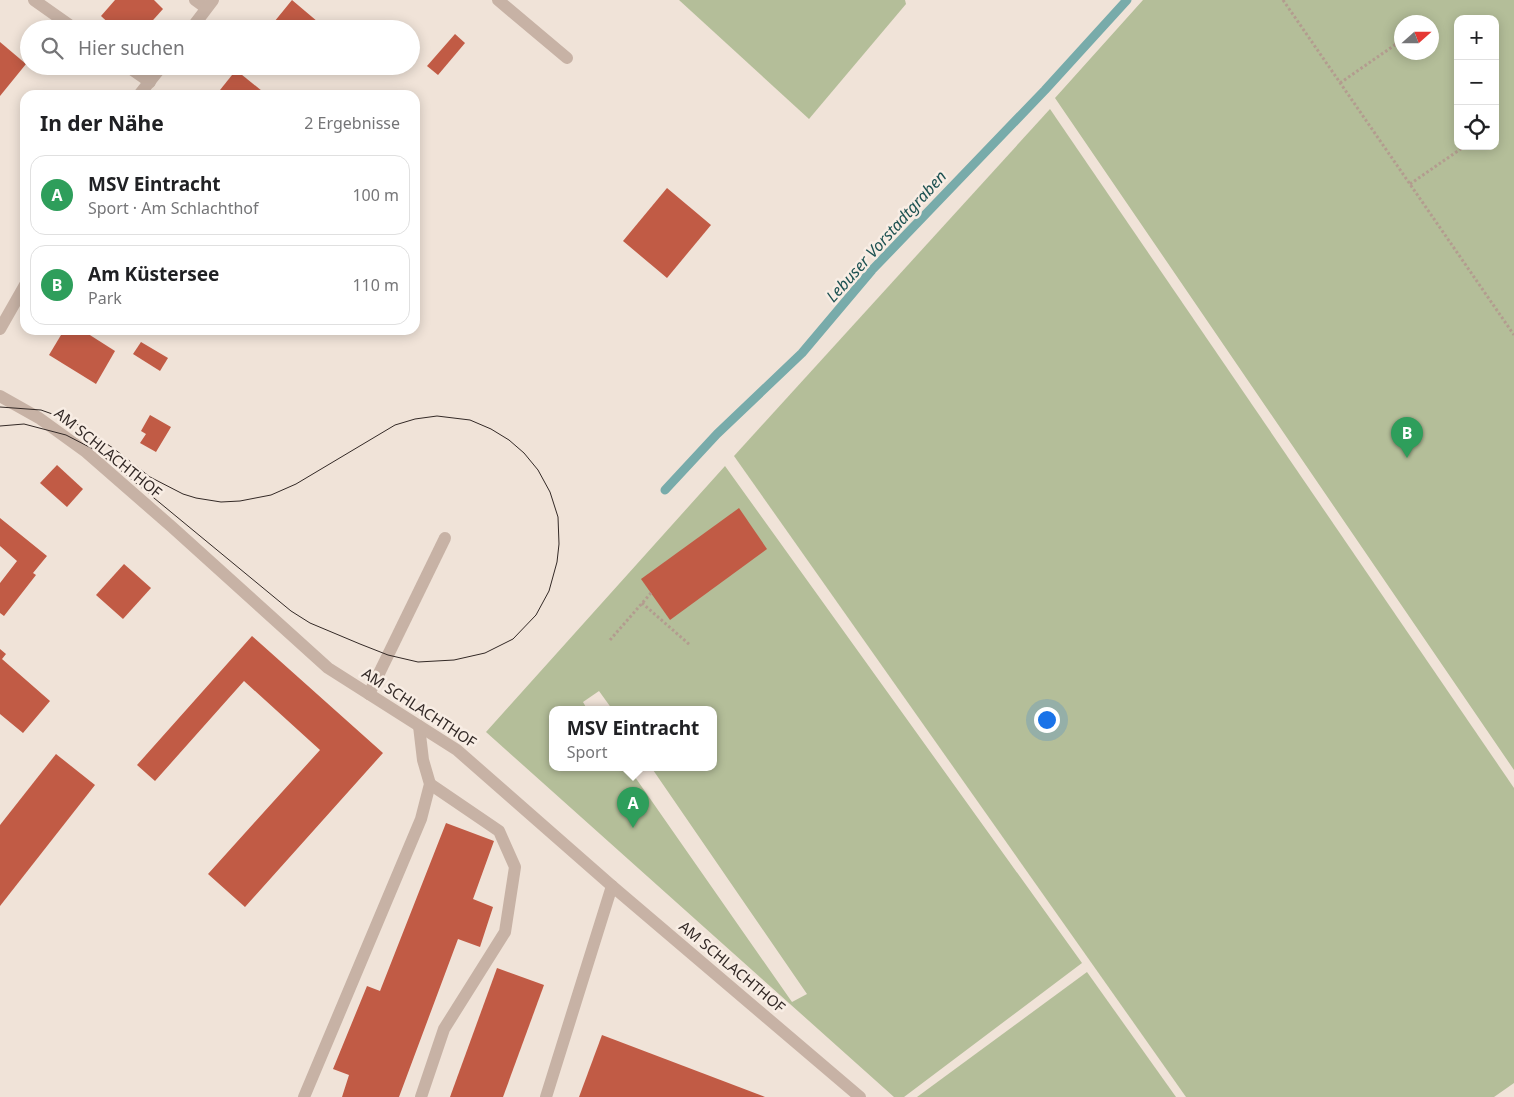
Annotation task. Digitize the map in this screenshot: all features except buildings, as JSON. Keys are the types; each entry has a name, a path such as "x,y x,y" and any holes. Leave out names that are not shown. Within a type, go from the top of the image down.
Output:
{"street":[{"path":"34,0 62,20"},
{"path":"195,0 210,4 197,20"},
{"path":"498,0 567,58"},
{"path":"140,75 150,82"},
{"path":"143,90 155,75"},
{"path":"0,329 20,294"},
{"name":"AM SCHLACHTHOF","path":"0,396 38,418 86,452 328,668 457,750 612,886 860,1097"},
{"path":"369,694 445,538"},
{"path":"304,1097 421,819 430,784 423,760 419,726"},
{"path":"422,1097 444,1029 505,932 515,867 498,831 430,784"},
{"path":"546,1097 612,886"}],"path":[{"path":"1283,0 1514,335"},
{"path":"1340,83 1394,46"},
{"path":"1410,184 1459,150"},
{"path":"610,640 651,593"},
{"path":"642,603 690,645"}],"green space":[{"path":"679,0 905,0 906,4 809,119"},
{"path":"1143,0 1514,0 1514,770 1055,98"},
{"path":"1050,109 1514,788 1514,1083 1494,1097 1186,1097 734,456"},
{"path":"725,466 1082,963 904,1097 894,1097 486,732","holes":["599,691 610,706 717,706 717,771 654,771 807,994 792,1002 631,771 549,771 549,706 585,706 583,702"]},
{"path":"1087,972 1176,1097 917,1097"}],"waterway":[{"name":"Lebuser Vorstadtgraben","path":"665,490 717,434 802,353 872,270 1045,90 1127,0"}],"tram line":[{"path":"0,407 41,410 72,421 113,448 150,477 183,494 221,502 240,501 271,495 296,484 395,425 415,419 437,416 470,420 491,429 509,440 524,453 538,470 550,492 558,517 559,544 557,562 549,591 536,615 513,639 485,653 454,660 418,662 388,655 310,623 291,611 97,451 66,435 24,424 0,426"}],"place":[{"name":"Am Küstersee","path":"1407,458"},
{"name":"MSV Eintracht","path":"633,828"}]}
